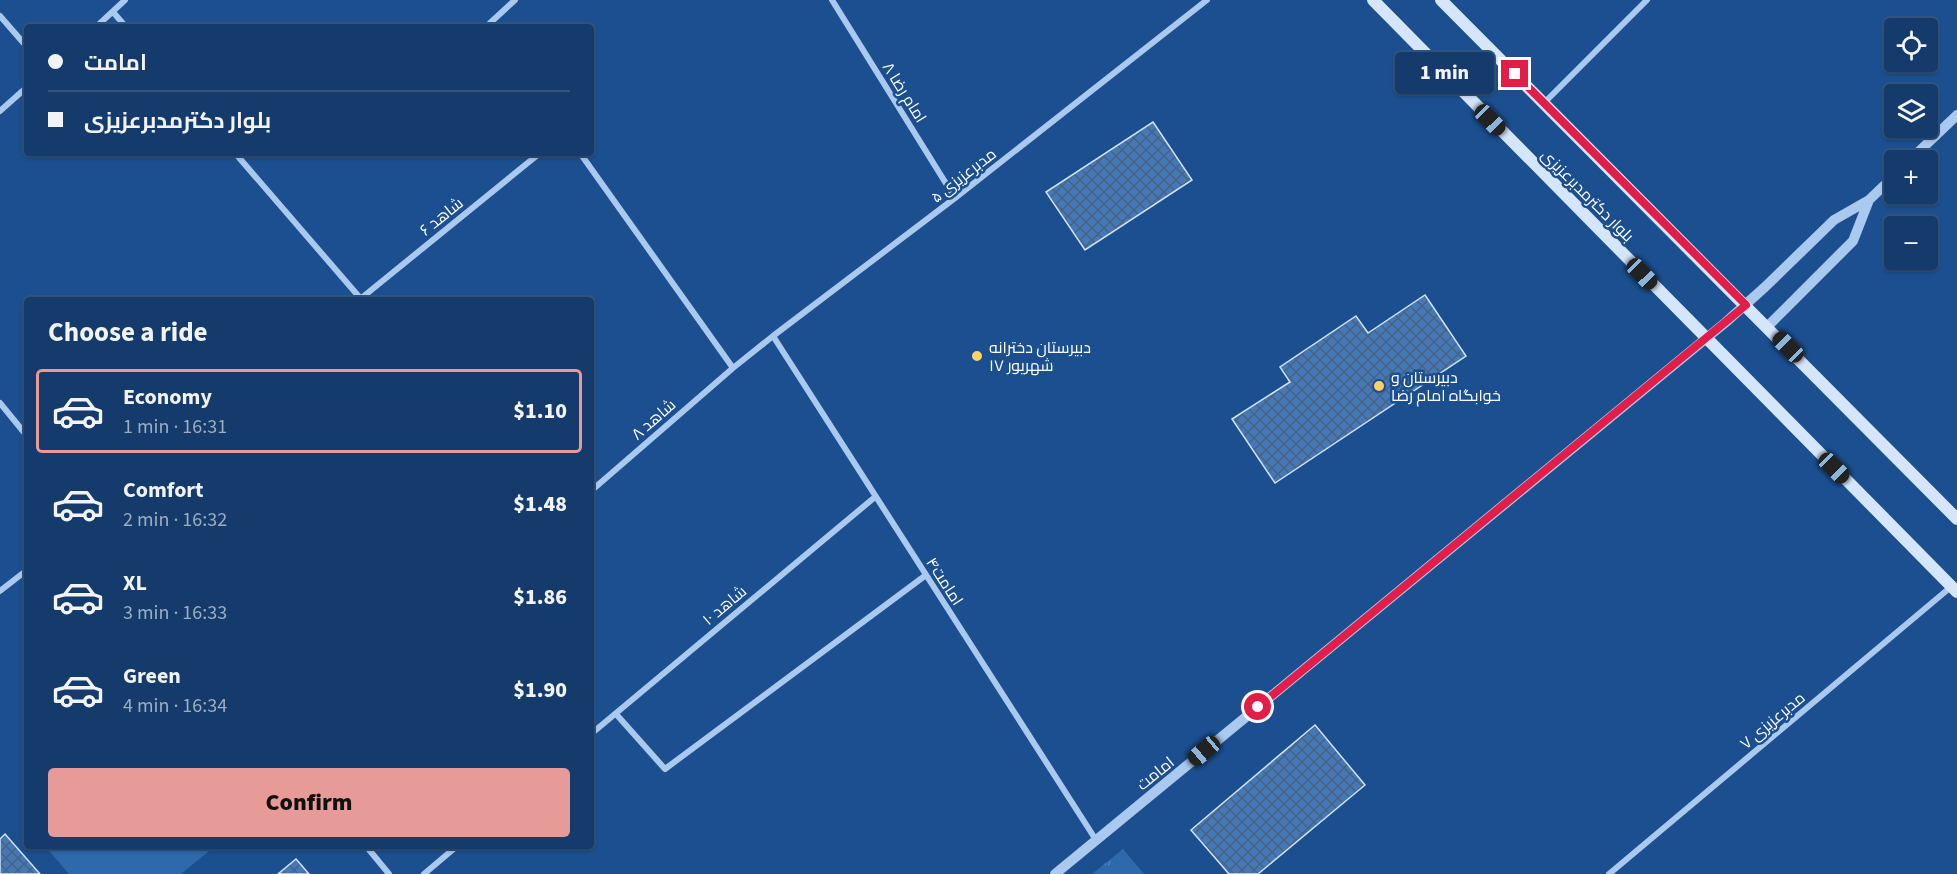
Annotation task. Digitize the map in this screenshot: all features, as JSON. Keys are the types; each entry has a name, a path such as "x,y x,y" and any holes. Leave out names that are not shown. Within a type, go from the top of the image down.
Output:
{"main road":[{"name":"بلوار دکترمدبرعزیزی","path":"1372,0 1954,589"},
{"name":"بلوار دکترمدبرعزیزی","path":"1441,0 1957,519"}],"street":[{"path":"99,24 125,0"},
{"path":"491,24 515,0"},
{"name":"امام رضا ۸","path":"831,0 955,198"},
{"name":"مدبرعزیزی ۵","path":"733,368 955,198 1207,0"},
{"path":"1544,103 1647,0"},
{"path":"113,12 123,24"},
{"path":"0,16 24,44"},
{"path":"0,111 24,90"},
{"path":"1920,150 1957,115"},
{"path":"238,156 358,297"},
{"name":"شاهد ۶","path":"362,297 536,156"},
{"path":"582,156 733,368"},
{"path":"1767,327 1853,241 1869,200 1884,186"},
{"name":"امامت","path":"1055,874 1706,339 1746,305 1834,220 1869,200"},
{"name":"امامت۴","path":"773,336 1096,840"},
{"name":"شاهد ۸","path":"594,488 733,368"},
{"path":"0,404 24,432"},
{"name":"شاهد ۱۰","path":"594,732 875,497"},
{"path":"0,591 24,572"},
{"path":"615,714 665,769 926,575"},
{"name":"مدبرعزیزی ۷","path":"1609,874 1954,589"},
{"path":"368,849 389,874"},
{"path":"424,874 453,849"}],"green space":[{"path":"48,849 211,849 181,874 69,874"},
{"path":"1123,849 1144,874 1092,874"}],"building":[{"path":"1153,122 1192,180 1085,250 1046,192"},
{"path":"1425,295 1466,356 1275,483 1232,419 1290,382 1280,367 1356,316 1368,333"},
{"path":"1315,725 1365,785 1258,874 1229,874 1191,830"},
{"path":"5,834 40,874 0,874 0,839"},
{"path":"296,859 309,874 278,874"}],"place":[{"name":"دبیرستان دخترانه ۱۷ شهریور","path":"977,356"},
{"name":"دبیرستان و خوابگاه امام رضا","path":"1379,386"}],"route":[{"path":"1258,707 1746,305 1515,74"}]}
